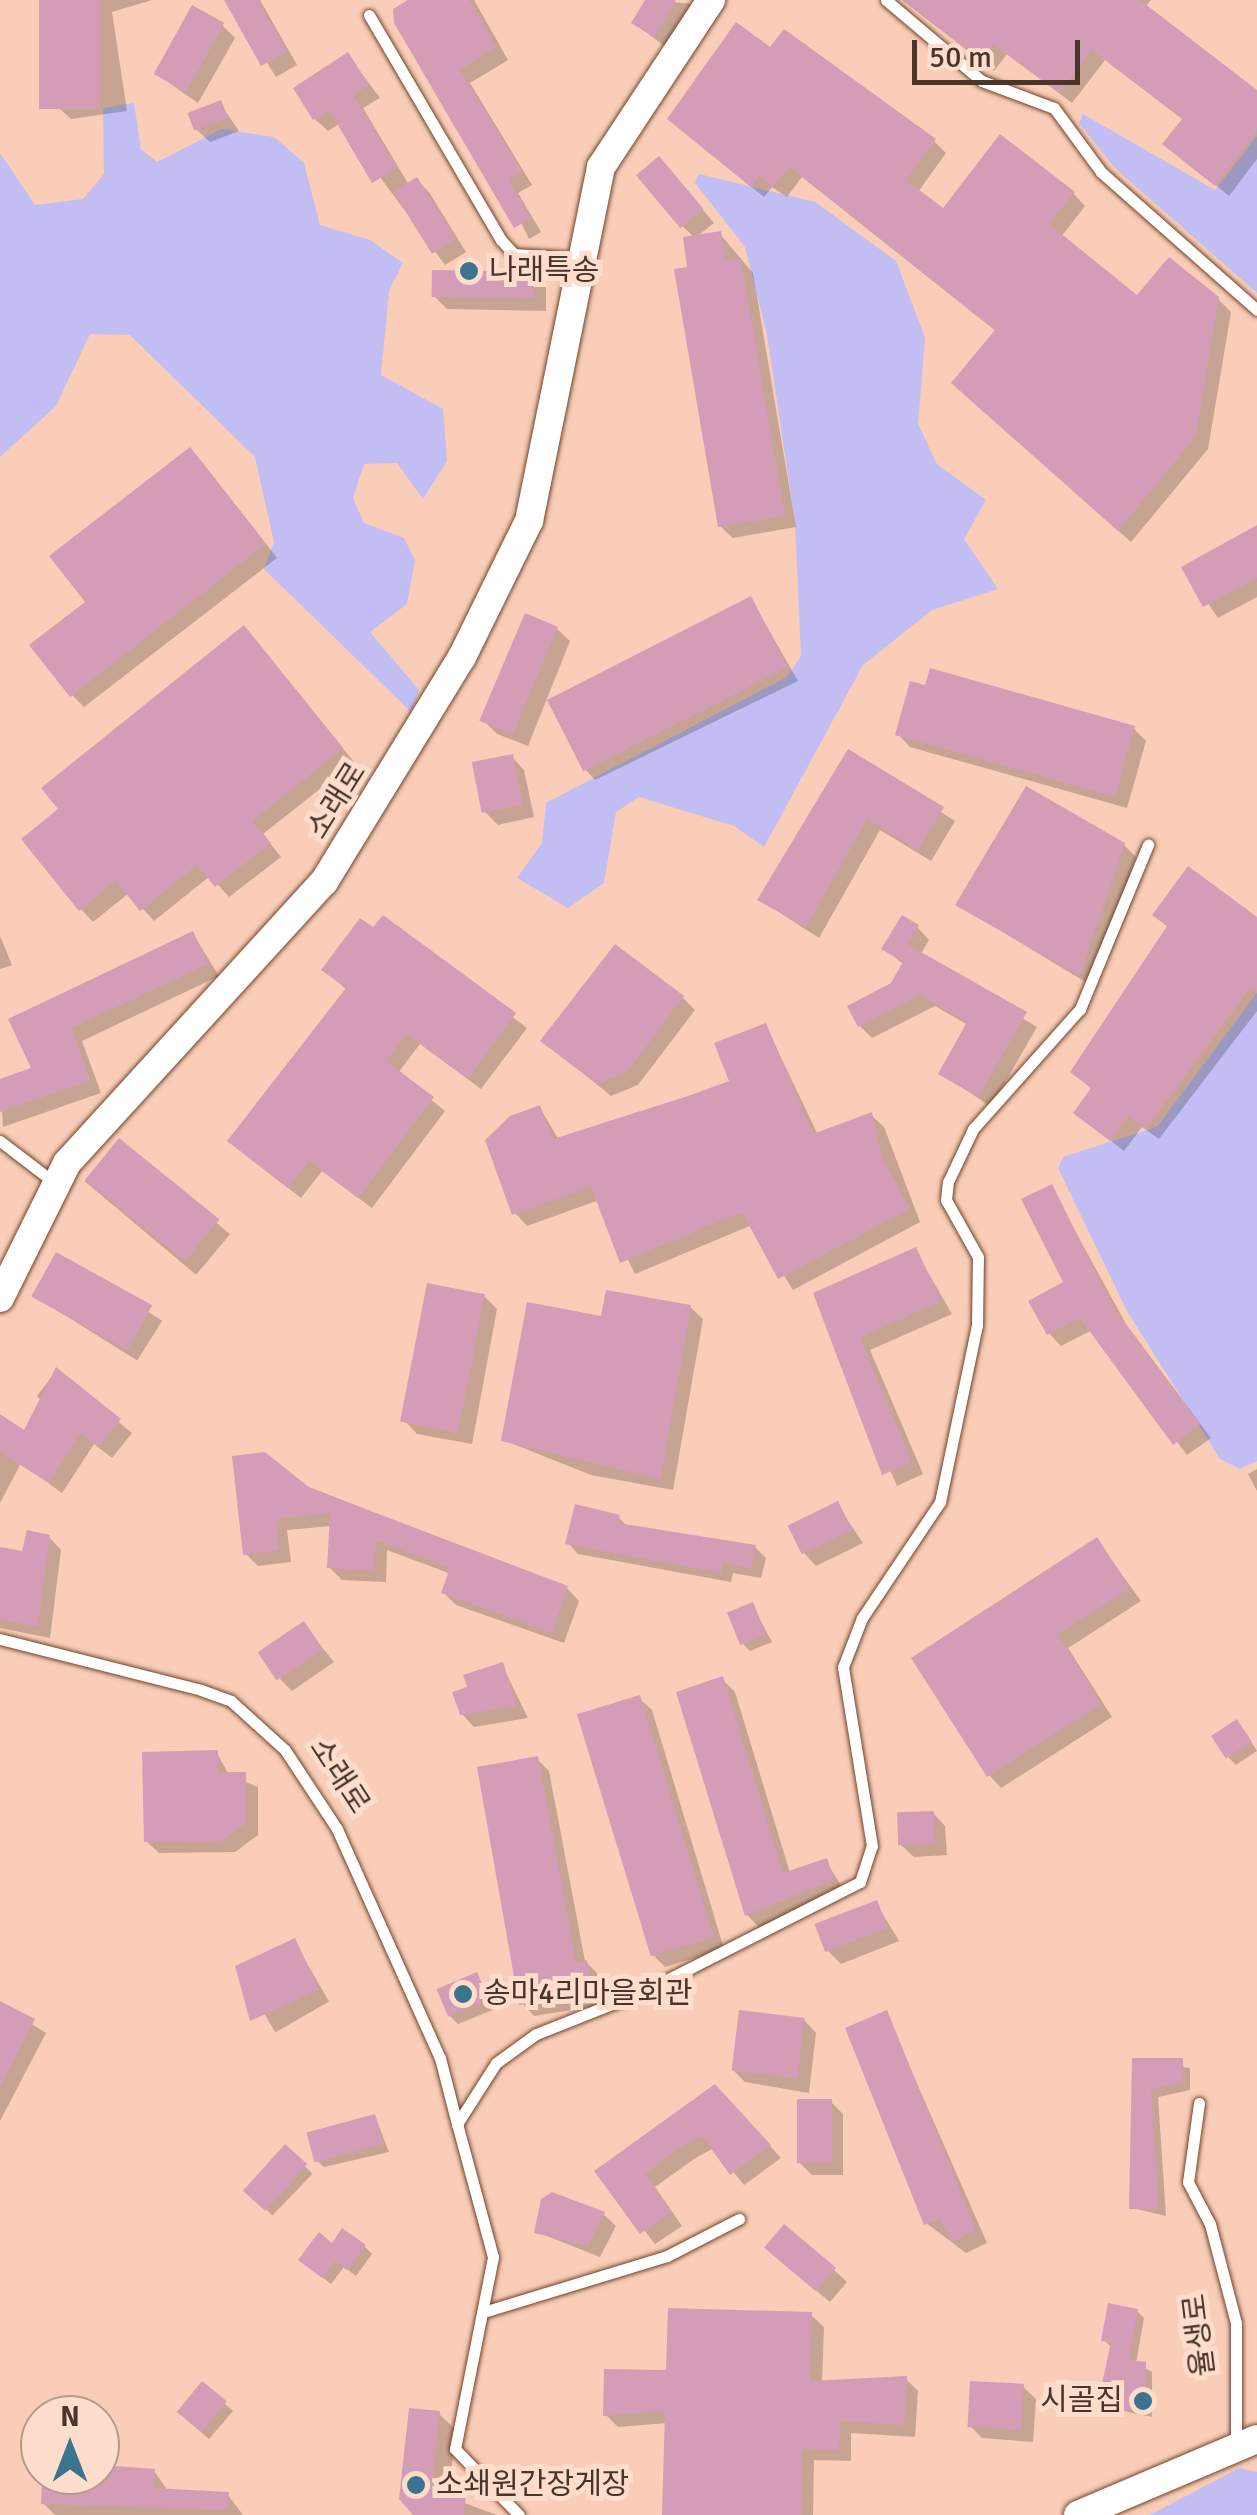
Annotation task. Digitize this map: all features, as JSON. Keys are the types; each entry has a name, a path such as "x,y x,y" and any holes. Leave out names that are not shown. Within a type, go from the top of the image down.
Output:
{"street":[{"name":"소래로","path":"0,1298 55,1184 138,1079 324,882 462,657 529,521 578,258 601,167 711,0"},
{"name":"율생로","path":"1078,2515 1246,2443"}],"lane":[{"path":"886,0 982,81 1054,108 1100,172 1257,310"},
{"path":"368,16 500,240 514,254 578,258"},
{"path":"457,2124 489,2072 536,2034 647,1990 860,1882 872,1846 842,1667 862,1618 940,1502 977,1325 978,1257 946,1200 948,1182 973,1129 1080,1009 1148,845"},
{"path":"0,1141 55,1184"},
{"name":"소래로","path":"0,1639 201,1690 231,1702 285,1750 338,1828 440,2058 490,2231 488,2312 456,2413 455,2449 520,2515"},
{"name":"율생로","path":"1199,2103 1188,2182 1210,2224 1236,2323 1246,2443"},
{"path":"488,2312 667,2256 739,2219"}],"shaded area":[{"path":"134,103 141,149 157,162 222,129 274,137 304,163 320,225 370,240 403,263 389,291 381,375 443,409 447,461 423,499 397,463 364,464 353,498 364,523 404,538 415,560 407,604 370,632 419,690 411,712 264,569 274,542 255,457 130,335 90,334 56,406 0,457 0,153 35,205 83,199 104,174 103,108"},
{"path":"1083,114 1215,190 1257,136 1257,293 1115,168 1079,123"},
{"path":"699,174 815,202 896,261 925,338 918,424 937,464 986,500 964,539 998,589 932,610 863,665 764,847 734,826 639,797 616,812 604,883 568,908 517,878 542,843 546,803 787,677 801,656 795,522 767,335 745,247 695,183"},
{"path":"1257,993 1257,1461 1240,1469 1220,1459 1127,1311 1058,1168 1063,1157 1157,1127"},
{"path":"1239,2468 1257,2472 1257,2515 1150,2515"}],"building":[{"path":"39,0 100,0 100,109 39,109"},
{"path":"224,0 257,0 287,52 261,66"},
{"path":"408,0 469,0 497,47 460,70 522,172 508,180 531,218 514,228 394,23 393,9"},
{"path":"645,0 676,0 654,37 631,23"},
{"path":"903,0 1140,0 1257,90 1257,131 1215,186 1162,144 1182,119 1092,50 1059,93 993,44 980,60"},
{"path":"192,5 224,23 186,92 154,74"},
{"path":"736,22 770,47 784,29 936,139 906,180 943,208 1000,134 1075,192 1049,224 1137,295 1169,257 1219,297 1196,436 1118,531 951,383 995,330 789,166 773,187 759,176 751,187 667,119"},
{"path":"348,52 369,85 353,95 397,168 372,183 329,110 313,120 293,88"},
{"path":"221,100 228,118 194,131 187,113"},
{"path":"659,156 703,209 680,228 636,175"},
{"path":"417,177 456,239 432,254 393,192"},
{"path":"721,231 726,260 741,258 785,516 718,527 674,269 687,267 683,237"},
{"path":"432,270 535,272 535,299 432,297"},
{"path":"190,447 266,544 70,697 29,645 85,602 49,556"},
{"path":"1257,525 1257,578 1203,607 1181,567"},
{"path":"751,596 787,667 583,771 547,700"},
{"path":"525,613 558,627 512,735 479,721"},
{"path":"244,625 343,748 252,821 271,843 215,887 197,865 140,911 116,881 79,911 21,839 58,809 41,788"},
{"path":"930,668 1135,726 1115,797 895,735 910,681 925,685"},
{"path":"848,749 944,807 918,850 867,819 806,927 757,900"},
{"path":"513,754 523,805 482,813 472,762"},
{"path":"1026,786 1125,843 1080,976 955,905"},
{"path":"1188,866 1257,917 1257,993 1250,988 1146,1129 1129,1116 1110,1141 1073,1113 1091,1088 1070,1072 1167,926 1152,915"},
{"path":"383,915 516,1013 468,1079 407,1034 386,1061 434,1097 358,1198 309,1161 288,1188 227,1141 346,988 321,970 360,918 373,927"},
{"path":"902,915 919,925 907,944 1027,1012 978,1097 938,1074 967,1022 920,995 858,1027 847,1006 891,983 903,962 881,949"},
{"path":"193,931 208,964 72,1028 90,1081 0,1112 0,1079 31,1068 8,1019"},
{"path":"615,944 684,996 626,1073 597,1084 540,1041"},
{"path":"766,1023 813,1134 872,1112 883,1160 910,1209 778,1279 742,1212 620,1263 591,1187 512,1215 485,1140 510,1116 540,1105 553,1139 691,1095 729,1081 714,1043"},
{"path":"119,1138 219,1219 185,1261 85,1180"},
{"path":"1052,1184 1114,1309 1200,1424 1173,1445 1080,1318 1047,1335 1028,1301 1063,1282 1021,1199"},
{"path":"916,1247 941,1301 860,1338 912,1462 882,1475 813,1293"},
{"path":"56,1252 152,1305 127,1350 31,1297"},
{"path":"427,1283 485,1294 458,1433 400,1421"},
{"path":"606,1290 691,1305 661,1479 501,1441 527,1302 601,1316"},
{"path":"56,1367 121,1419 99,1447 81,1433 49,1483 0,1452 0,1414 24,1430"},
{"path":"265,1452 310,1488 568,1586 552,1633 441,1593 450,1568 376,1540 374,1571 327,1568 330,1513 276,1519 279,1550 243,1555 232,1456"},
{"path":"838,1501 852,1530 802,1554 788,1526"},
{"path":"575,1504 620,1515 618,1523 756,1545 751,1569 723,1563 721,1573 565,1544"},
{"path":"27,1530 50,1535 38,1627 0,1619 0,1547 22,1551"},
{"path":"1097,1537 1130,1588 1058,1635 1101,1704 987,1777 911,1658"},
{"path":"753,1602 766,1634 740,1645 727,1612"},
{"path":"304,1621 323,1649 277,1681 258,1652"},
{"path":"503,1662 517,1706 460,1715 452,1692 467,1687 463,1675"},
{"path":"723,1676 783,1873 827,1858 834,1880 745,1916 676,1692"},
{"path":"640,1695 714,1937 651,1956 577,1714"},
{"path":"1237,1719 1252,1742 1226,1759 1211,1736"},
{"path":"218,1750 218,1772 246,1772 247,1822 222,1841 144,1842 142,1752"},
{"path":"538,1756 576,1962 587,1960 593,1993 519,2005 477,1767"},
{"path":"934,1811 935,1844 898,1845 897,1812"},
{"path":"877,1900 888,1928 825,1952 814,1924"},
{"path":"295,1938 319,1990 250,2021 235,1966"},
{"name":"송마4리마을회관","path":"477,1972 489,2000 448,2017 436,1989"},
{"path":"0,2001 35,2019 0,2087"},
{"path":"739,2010 805,2018 797,2079 732,2071"},
{"path":"887,2010 976,2230 952,2242 940,2219 924,2225 845,2028"},
{"path":"1132,2058 1183,2058 1183,2083 1151,2089 1159,2209 1129,2209"},
{"path":"715,2084 771,2145 730,2175 702,2136 681,2147 645,2174 671,2212 640,2234 594,2171"},
{"path":"797,2099 832,2099 832,2163 797,2163"},
{"path":"375,2114 383,2144 314,2162 306,2132"},
{"path":"285,2144 307,2164 265,2211 243,2191"},
{"path":"552,2192 605,2212 588,2246 534,2233 541,2199"},
{"path":"784,2224 836,2268 816,2291 764,2248"},
{"path":"342,2228 366,2245 347,2270 335,2261 322,2278 298,2260 319,2232 332,2243"},
{"path":"1108,2303 1138,2309 1129,2360 1146,2362 1146,2411 1097,2407 1111,2342 1101,2341"},
{"path":"668,2308 812,2312 810,2381 907,2376 904,2425 840,2421 839,2450 802,2449 801,2515 662,2515 665,2411 603,2416 604,2369 666,2370"},
{"path":"202,2381 227,2401 202,2432 177,2412"},
{"path":"970,2381 1024,2384 1022,2430 968,2427"},
{"path":"409,2408 440,2411 431,2493 466,2496 464,2515 413,2515 399,2499"},
{"path":"120,2466 155,2469 153,2488 229,2492 228,2510 41,2504 41,2495 120,2495"}],"place":[{"name":"나래특송","path":"469,271"},
{"name":"송마4리마을회관","path":"463,1994"},
{"name":"시골집","path":"1143,2401"},
{"name":"소쇄원간장게장","path":"416,2485"}]}
